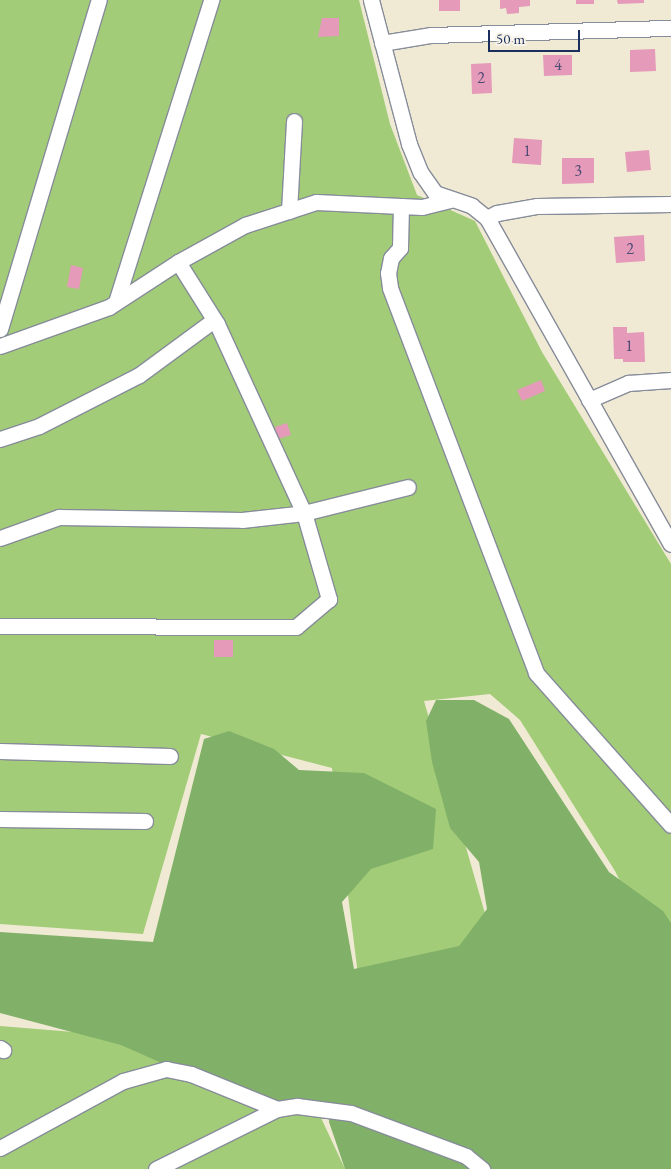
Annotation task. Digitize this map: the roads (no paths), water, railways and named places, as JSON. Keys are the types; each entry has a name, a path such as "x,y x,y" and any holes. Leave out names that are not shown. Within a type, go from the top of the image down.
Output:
{"street":[{"path":"0,328 99,0"},
{"path":"116,302 211,0"},
{"path":"371,0 412,151 435,193 450,200 472,206 488,218 671,544"},
{"path":"382,43 431,35 671,28"},
{"path":"289,211 294,121"},
{"path":"0,346 116,302 178,262 245,225 316,202 422,207 450,200"},
{"path":"488,218 497,213 537,206 671,204"},
{"path":"401,206 400,248 391,258 388,273 390,288 536,673 671,826"},
{"path":"0,626 296,627 330,599 304,513 214,320 178,262"},
{"path":"0,440 39,426 140,375 214,320"},
{"path":"589,400 628,383 671,380"},
{"path":"0,538 60,517 242,520 304,513 408,487"},
{"path":"0,752 170,756"},
{"path":"0,819 145,821"},
{"path":"0,1148 123,1081 166,1069 190,1074 276,1109"},
{"path":"156,1169 276,1109 296,1106 350,1113 466,1156 482,1169"}]}
